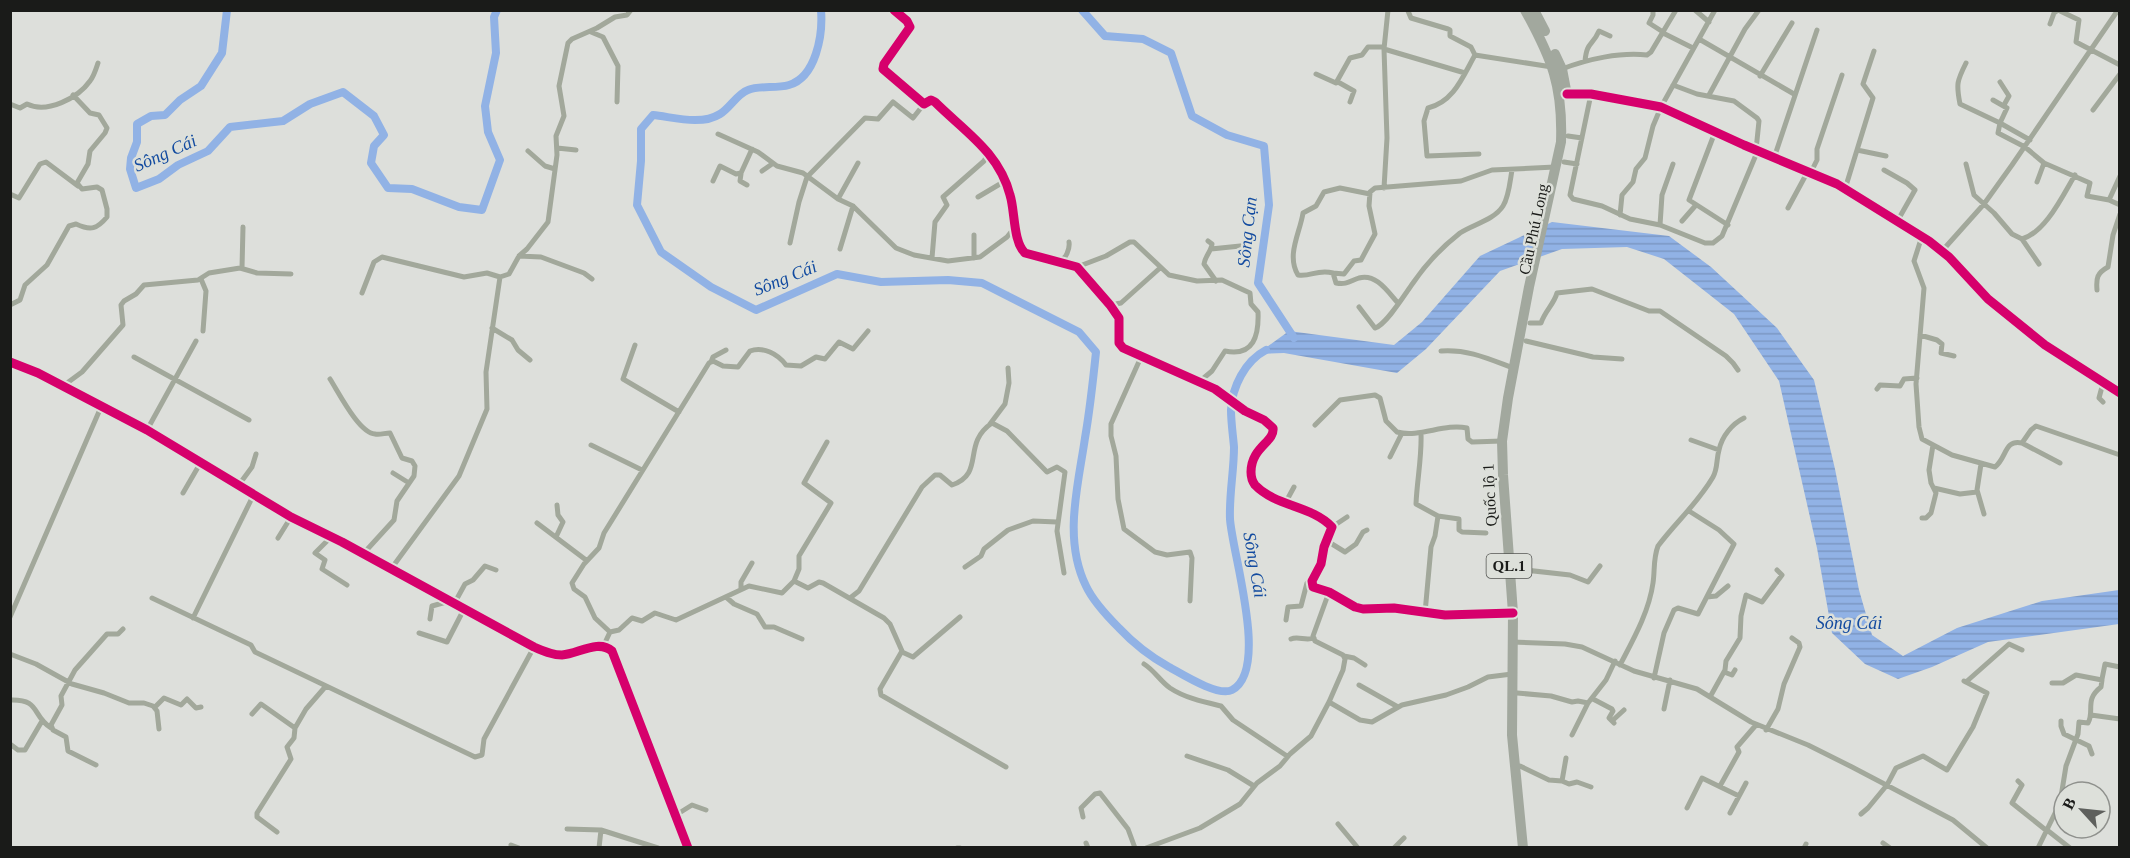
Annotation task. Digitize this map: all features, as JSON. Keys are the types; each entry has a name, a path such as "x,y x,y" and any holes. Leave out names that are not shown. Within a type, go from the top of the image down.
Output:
{"highway":[{"name":"QL.1","path":"1525,10 1558,68 1562,118 1558,171"},
{"name":"QL.1","path":"1534,10 1567,94 1568,135 1558,171"},
{"name":"Cầu Phú Long","path":"1532,288 1558,171"},
{"name":"Quốc lộ 1","path":"1530,848 1520,766 1515,642 1516,569 1510,504 1509,438 1515,391 1530,323 1532,288"},
{"name":"Quốc lộ 1","path":"1523,848 1513,752 1512,674 1515,642 1502,441 1513,368 1532,288"}],"street":[{"path":"362,293 374,262 382,257 464,277 490,273 500,277 509,274 519,256 547,225 555,169 556,136 564,116 559,86 566,52 572,39 615,17 627,15 631,10"},
{"path":"894,10 907,21 909,27 883,68 924,104"},
{"path":"1384,188 1387,138 1384,48 1388,10"},
{"path":"1653,10 1649,23 1693,48"},
{"path":"1475,55 1558,68 1585,61 1636,54 1647,56 1676,10"},
{"path":"1695,10 1709,21"},
{"path":"1620,215 1622,195 1633,182 1636,169 1645,158 1653,126 1661,107 1715,10"},
{"path":"1709,95 1745,30 1759,10"},
{"path":"1942,251 1984,204 2118,10"},
{"path":"1408,11 1412,18 1450,30 1450,36 1471,47 1475,55"},
{"path":"2050,24 2054,13 2059,11 2079,20 2075,41 2120,65"},
{"path":"1760,76 1792,22"},
{"path":"1774,158 1817,30"},
{"path":"590,31 600,34 618,66 617,102"},
{"path":"1585,61 1586,49 1595,40 1599,31 1610,36"},
{"path":"1699,39 1794,94"},
{"path":"1338,82 1350,58 1362,56 1368,47 1384,48 1465,73"},
{"path":"1845,189 1873,97 1863,84 1874,51"},
{"path":"1475,55 1456,90 1438,106 1428,108 1424,121 1427,155 1479,154"},
{"path":"10,104 20,108 27,104 34,107 54,106 90,82 98,63"},
{"path":"1966,63 1959,75 1957,86 1960,104 2030,140"},
{"path":"1316,74 1354,91 1350,102"},
{"path":"2093,110 2120,74"},
{"path":"1788,208 1817,160 1817,149 1842,75"},
{"path":"2000,82 2009,96 2004,105"},
{"path":"1591,94 1571,198 1602,206 1630,219 1660,225 1713,243 1722,236 1728,225 1757,150 1759,121 1734,101 1697,94 1673,86"},
{"path":"1567,94 1591,94 1661,107 1845,189 1922,236 1942,251 1988,299 2045,345 2120,393"},
{"path":"73,95 90,113 100,116 107,129 90,151 88,164 78,180 78,186"},
{"path":"790,243 807,177 865,118 878,119 893,102 910,117 915,118 924,104 932,100 989,152 1011,196 1015,226 1020,246 1025,253 1077,267 1119,318 1119,343 1123,348 1215,389 1245,411 1267,422 1274,431 1253,458 1251,473 1253,481 1272,497 1304,509 1332,527"},
{"path":"1993,100 2007,108 1998,133 2025,147 2044,163 2090,183 2087,196 2109,200 2120,205"},
{"path":"1714,132 1689,200 1728,225"},
{"path":"718,134 752,149 772,164 801,172 838,199 853,206 896,248 914,255 948,261 974,258 984,255 1007,237 1015,226"},
{"path":"1568,135 1582,138"},
{"path":"557,148 576,150"},
{"path":"747,185 741,182 741,174 752,149"},
{"path":"1857,150 1886,156"},
{"path":"528,151 545,166 555,169"},
{"path":"932,258 935,222 947,205 943,197 984,161 989,152"},
{"path":"10,194 19,198 40,165 46,162 82,189 97,187 102,190 108,212 106,219 94,229 76,224 71,225 65,231 47,265 26,283 20,300 10,305"},
{"path":"838,199 858,163"},
{"path":"2037,182 2044,163"},
{"path":"762,171 772,164"},
{"path":"1370,194 1340,188 1328,189 1316,206 1304,213 1293,256 1296,272 1303,276 1320,271 1344,274 1354,261 1361,260 1374,237 1370,194 1375,188 1461,181 1485,171 1558,171 1577,164"},
{"path":"1660,225 1662,195 1673,164"},
{"path":"1966,164 1972,193 2012,234 2022,239 2039,264"},
{"path":"713,181 720,166 741,174"},
{"path":"1359,307 1377,328 1388,319 1421,271 1444,247 1503,206 1512,170"},
{"path":"1884,171 1915,190 1898,220"},
{"path":"2022,239 2030,236 2042,225 2075,175"},
{"path":"2109,200 2120,176"},
{"path":"978,197 1005,181"},
{"path":"1682,221 1696,205"},
{"path":"840,249 853,206"},
{"path":"2097,290 2097,276 2101,270 2108,267 2113,235 2120,214"},
{"path":"242,268 243,227"},
{"path":"974,235 974,258"},
{"path":"1922,236 1914,261 1924,288 1917,378 1920,437 1952,455 1995,467 2002,460 2009,444 2013,442 2022,443 2060,463"},
{"path":"1208,240 1212,244 1204,258 1204,264 1216,281"},
{"path":"1059,262 1064,260 1069,242"},
{"path":"1077,267 1106,256 1132,242 1138,244 1160,268 1172,276 1197,281 1228,282 1250,293 1251,304 1258,312 1256,339 1251,346 1236,353 1225,351 1212,371 1199,382"},
{"path":"1211,249 1250,245"},
{"path":"519,256 541,257 584,273 591,279"},
{"path":"63,386 78,375 123,325 120,305 124,300 136,294 141,286 201,279 209,273 242,268 257,273 291,274"},
{"path":"1110,305 1121,303 1160,268"},
{"path":"1333,273 1338,284 1347,284 1362,277 1374,279 1398,303"},
{"path":"391,569 459,476 488,405 485,376 500,277"},
{"path":"201,279 206,291 203,331"},
{"path":"1530,323 1541,323 1549,306 1556,301 1557,293 1594,290 1649,311 1660,311 1726,356 1738,370"},
{"path":"492,328 510,339 530,360"},
{"path":"711,362 738,367 750,351 759,349 781,359 786,365 801,366 816,357 825,359 839,342 853,349 868,331"},
{"path":"1920,335 1937,340 1942,344 1941,352 1954,356"},
{"path":"147,430 196,341"},
{"path":"1526,341 1593,357 1622,359"},
{"path":"635,345 623,379 679,412"},
{"path":"610,632 595,618 585,597 572,585 586,560 598,550 604,533 713,357 726,350"},
{"path":"1441,351 1456,350 1480,354 1513,368"},
{"path":"134,357 249,420"},
{"path":"1141,357 1111,424 1116,456 1120,515 1124,529 1155,552 1167,555 1190,552 1192,558 1190,601"},
{"path":"10,362 63,386 147,430 253,496 534,647 555,655 607,647 612,651 688,848"},
{"path":"850,598 859,591 909,508 929,480 938,474 948,484 954,485 966,477 973,464 977,438 1005,404 1009,383 1008,368"},
{"path":"1877,389 1880,386 1900,386 1904,379 1917,378"},
{"path":"330,379 364,429 375,434 390,433 402,458 414,463 414,476 398,498 394,520 363,554"},
{"path":"2103,383 2099,397 2103,402"},
{"path":"1315,425 1340,400 1375,395 1380,398 1386,421 1393,430 1402,433 1421,433 1464,427 1468,429 1468,439 1472,442 1502,441"},
{"path":"11,613 101,407"},
{"path":"1620,666 1649,598 1654,582 1655,554 1658,546 1689,511 1714,475 1719,450 1731,426 1744,418"},
{"path":"990,424 1007,431 1047,472 1057,466 1065,471 1058,522 1058,545 1064,573"},
{"path":"2022,443 2036,426 2120,455"},
{"path":"1390,457 1402,433"},
{"path":"1421,433 1422,455 1417,478 1416,504 1438,516 1459,519 1459,530 1462,532 1486,533"},
{"path":"1691,440 1719,450"},
{"path":"610,632 619,630 632,618 642,621 655,612 676,620 752,586 782,593 794,581 799,569 800,556 831,503 804,483 827,442"},
{"path":"591,445 642,470"},
{"path":"1922,518 1930,515 1936,493 1929,470 1932,445"},
{"path":"238,486 252,467 256,454"},
{"path":"183,493 201,462"},
{"path":"1982,464 1977,492 1984,514"},
{"path":"393,473 409,483"},
{"path":"1289,504 1288,498 1294,487"},
{"path":"1934,488 1960,494 1977,492"},
{"path":"194,618 253,496"},
{"path":"556,537 563,522 558,515 557,505"},
{"path":"1654,678 1664,633 1674,610 1678,608 1698,615 1734,544 1719,530 1689,511"},
{"path":"1425,613 1431,547 1438,516"},
{"path":"278,538 291,517"},
{"path":"1286,620 1288,608 1301,606 1307,583 1311,583 1321,564 1332,527 1347,517"},
{"path":"965,567 981,556 984,549 1008,530 1033,521 1058,522"},
{"path":"537,523 586,560"},
{"path":"1326,543 1345,552 1356,544 1366,530"},
{"path":"331,537 315,554 325,560 322,569 346,585"},
{"path":"741,589 741,582 752,563"},
{"path":"430,619 432,606 452,603 465,584 473,580 484,566 496,570"},
{"path":"1516,569 1570,575 1588,582 1600,566"},
{"path":"1710,697 1724,672 1726,661 1740,638 1745,597 1748,594 1762,602 1782,575 1777,570"},
{"path":"794,581 808,588 819,582 823,583 888,622 902,652 913,657 960,617"},
{"path":"1311,583 1315,588 1329,592 1360,608 1394,608 1454,615 1512,613"},
{"path":"1707,597 1716,596 1728,586"},
{"path":"1314,638 1313,633 1329,592"},
{"path":"726,597 734,604 757,614 765,627 774,627 802,639"},
{"path":"152,598 251,645 255,652 478,757 483,752 484,740 534,647"},
{"path":"419,633 447,642 464,609"},
{"path":"51,728 62,705 61,696 77,667 107,634 118,634 123,629"},
{"path":"603,646 610,632"},
{"path":"1291,639 1294,637 1308,640 1314,638 1344,656 1354,658 1365,665"},
{"path":"1766,730 1778,709 1784,684 1800,647 1799,643 1792,638"},
{"path":"1515,642 1582,647 1615,661 1620,666 1654,678 1693,687 1756,725 1814,748 1957,822 1987,848"},
{"path":"1861,814 1887,785 1896,768 1922,756 1947,770 1972,727 1987,693 1965,681 2009,644 2022,650"},
{"path":"902,652 880,689 880,695 1006,767"},
{"path":"10,654 36,664 69,682 129,703 144,703 155,707"},
{"path":"1146,848 1200,828 1240,804 1254,786 1280,766 1287,756 1314,733 1343,670 1344,656"},
{"path":"1572,735 1615,661"},
{"path":"1144,664 1172,689 1204,703 1221,706 1231,718 1287,756"},
{"path":"2064,780 2066,766 2080,722 2089,722 2090,702 2101,687 2105,664 2120,667"},
{"path":"1724,672 1732,675 1735,670"},
{"path":"1329,702 1367,722 1378,720 1398,707 1430,697 1446,695 1488,677 1512,674"},
{"path":"2052,683 2065,682 2076,675 2102,679"},
{"path":"1664,709 1670,680"},
{"path":"1359,685 1398,707"},
{"path":"277,832 257,817 257,814 291,759 287,746 294,738 295,728 306,709 326,686"},
{"path":"1517,693 1551,696 1570,702 1591,701 1612,709 1609,718 1613,722 1624,710"},
{"path":"155,707 164,698 181,705 187,699 196,708 201,707"},
{"path":"10,700 29,702 42,721 66,736 68,752 96,765"},
{"path":"252,714 261,704 295,728"},
{"path":"155,707 159,729"},
{"path":"2091,715 2120,719"},
{"path":"10,744 18,750 25,750 42,721"},
{"path":"2061,721 2064,734 2089,746 2092,754"},
{"path":"1720,786 1739,752 1737,747 1756,725"},
{"path":"1187,756 1228,770 1254,786"},
{"path":"1562,781 1566,758"},
{"path":"1520,766 1549,780 1569,784 1577,782 1591,787"},
{"path":"1687,808 1702,778 1739,796"},
{"path":"2018,781 2022,785 2012,803 2070,848"},
{"path":"1730,813 1746,783"},
{"path":"1083,817 1081,811 1083,807 1095,794 1100,793 1128,829 1135,848"},
{"path":"676,815 692,805 706,810"},
{"path":"2038,848 2052,823"},
{"path":"1338,824 1355,846"},
{"path":"567,829 601,830 657,848"},
{"path":"599,848 601,830"},
{"path":"1395,848 1404,838"},
{"path":"1165,840 1168,848"},
{"path":"1977,848 1980,841"},
{"path":"1883,843 1890,848"},
{"path":"511,845 519,848"}],"water":[{"name":"Sông Cái","path":"1552,222 1669,236 1711,267 1777,328 1814,380 1835,469 1859,590 1872,635 1903,656 1957,628 2042,601 2119,590 2119,624 1988,642 1932,667 1898,679 1865,664 1832,633 1817,548 1779,381 1734,314 1664,259 1627,247 1562,249 1500,271 1426,349 1397,373 1284,353 1257,354 1289,331 1394,345 1422,322 1480,256"}],"waterway":[{"name":"Sông Cái","path":"227,10 222,53 201,86 180,100 165,115 151,116 137,124 137,142 130,169 136,188 159,179 178,165 208,151 230,127 283,121 310,104 343,92 374,116 384,135 374,146 371,163 388,188 412,189 459,207 482,210 500,160 488,132 485,106 496,53 494,17 497,10"},
{"name":"Sông Cái","path":"821,10 821,31 816,54 812,64 798,81 784,86 748,90 724,111 712,118 687,120 653,115 641,129 637,205 661,252 711,287 756,310 837,274 881,282 948,280 982,283 1079,332 1096,352 1074,512 1075,550 1079,568 1092,597 1125,634 1143,650 1191,679 1218,690 1232,690 1243,678 1248,660 1249,636 1246,610 1230,519 1234,447 1232,401 1237,384 1246,368 1266,350"},
{"name":"Sông Cạn","path":"1082,10 1105,36 1143,39 1171,53 1192,116 1227,135 1264,146 1269,205 1258,283 1294,338"}],"cycle path":[{"path":"894,10 907,21 910,27 884,64 883,69 924,104 931,100 935,102 989,154 1005,180 1012,201 1018,241 1025,253 1077,267 1119,318 1119,343 1123,348 1215,389 1273,428 1273,433 1258,451 1252,464 1251,475 1254,483 1273,498 1314,514 1332,527 1324,547 1321,564 1312,581 1313,587 1329,592 1363,609 1394,608 1445,615 1513,613"},
{"path":"1567,94 1591,94 1661,107 1837,184 1929,241 1949,257 1988,299 2045,345 2120,393"},
{"path":"10,362 38,373 147,430 291,517 342,542 534,647 558,655 601,646 612,651 688,848"}]}
